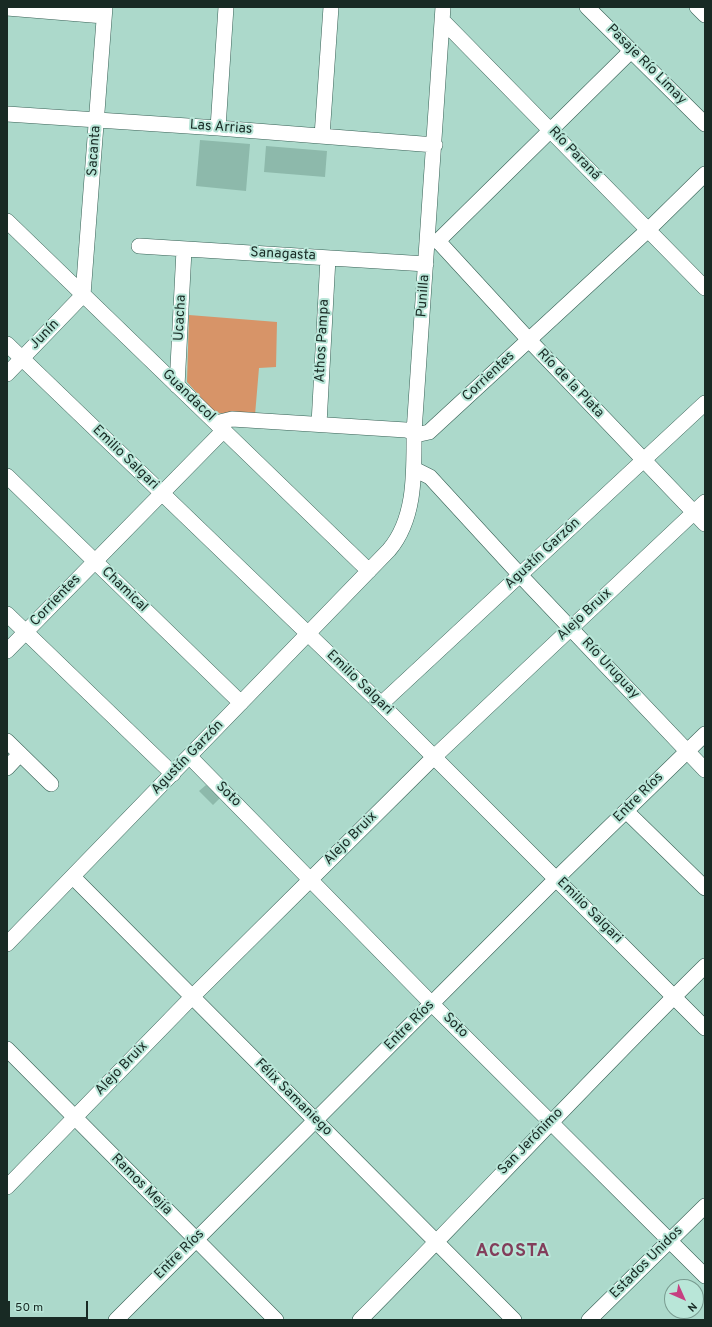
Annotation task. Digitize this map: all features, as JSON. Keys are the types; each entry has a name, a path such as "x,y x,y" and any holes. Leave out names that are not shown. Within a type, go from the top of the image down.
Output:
{"street":[{"path":"218,128 226,7"},
{"path":"322,136 331,7"},
{"name":"Pasaje Río Limay","path":"587,7 705,124"},
{"path":"697,7 705,15"},
{"path":"7,8 105,11"},
{"name":"Sacanta","path":"84,295 105,11"},
{"name":"Río Paraná","path":"443,13 551,130 705,288"},
{"name":"Punilla","path":"369,571 396,542 402,530 407,518 414,469 414,432 426,264 433,241 435,145 443,13"},
{"path":"433,241 551,130 631,51"},
{"name":"Las Arrias","path":"7,114 218,128 435,145"},
{"name":"Corrientes","path":"7,651 161,493 219,427 232,419 319,424 414,432 420,434 429,432 648,230 705,174"},
{"name":"Guandacol","path":"7,221 369,571"},
{"name":"Río de la Plata","path":"433,241 705,524"},
{"name":"Sanagasta","path":"139,246 426,264"},
{"name":"Ucacha","path":"177,386 184,250"},
{"name":"Athos Pampa","path":"319,424 328,258"},
{"name":"Junín","path":"7,374 84,295"},
{"name":"Emilio Salgari","path":"7,344 381,704 433,758 705,1028"},
{"name":"Agustín Garzón","path":"381,704 705,403"},
{"name":"Río Uruguay","path":"414,469 430,477 520,576 705,770"},
{"name":"Chamical","path":"7,476 241,703"},
{"name":"Alejo Bruix","path":"7,1187 193,996 433,758 705,502"},
{"name":"Agustín Garzón","path":"7,944 369,571"},
{"path":"7,614 173,774"},
{"name":"Entre Ríos","path":"116,1320 195,1239 556,879 705,734"},
{"path":"7,741 51,784"},
{"path":"7,768 20,754"},
{"name":"Soto","path":"190,757 432,1004 705,1276"},
{"path":"626,811 705,888"},
{"name":"Félix Samaniego","path":"73,876 514,1320"},
{"name":"San Jerónimo","path":"360,1320 436,1243 550,1122 705,966"},
{"name":"Ramos Mejía","path":"7,1050 276,1320"},
{"name":"Estados Unidos","path":"589,1320 705,1206"}],"shaded area":[{"path":"189,315 277,322 276,367 259,368 255,415 215,413 187,382"}],"building":[{"path":"200,140 250,144 246,191 196,186"},
{"path":"266,146 327,151 325,177 264,172"},
{"path":"206,785 220,798 213,805 199,791"}],"district":[{"name":"ACOSTA","path":"513,1252"}]}
